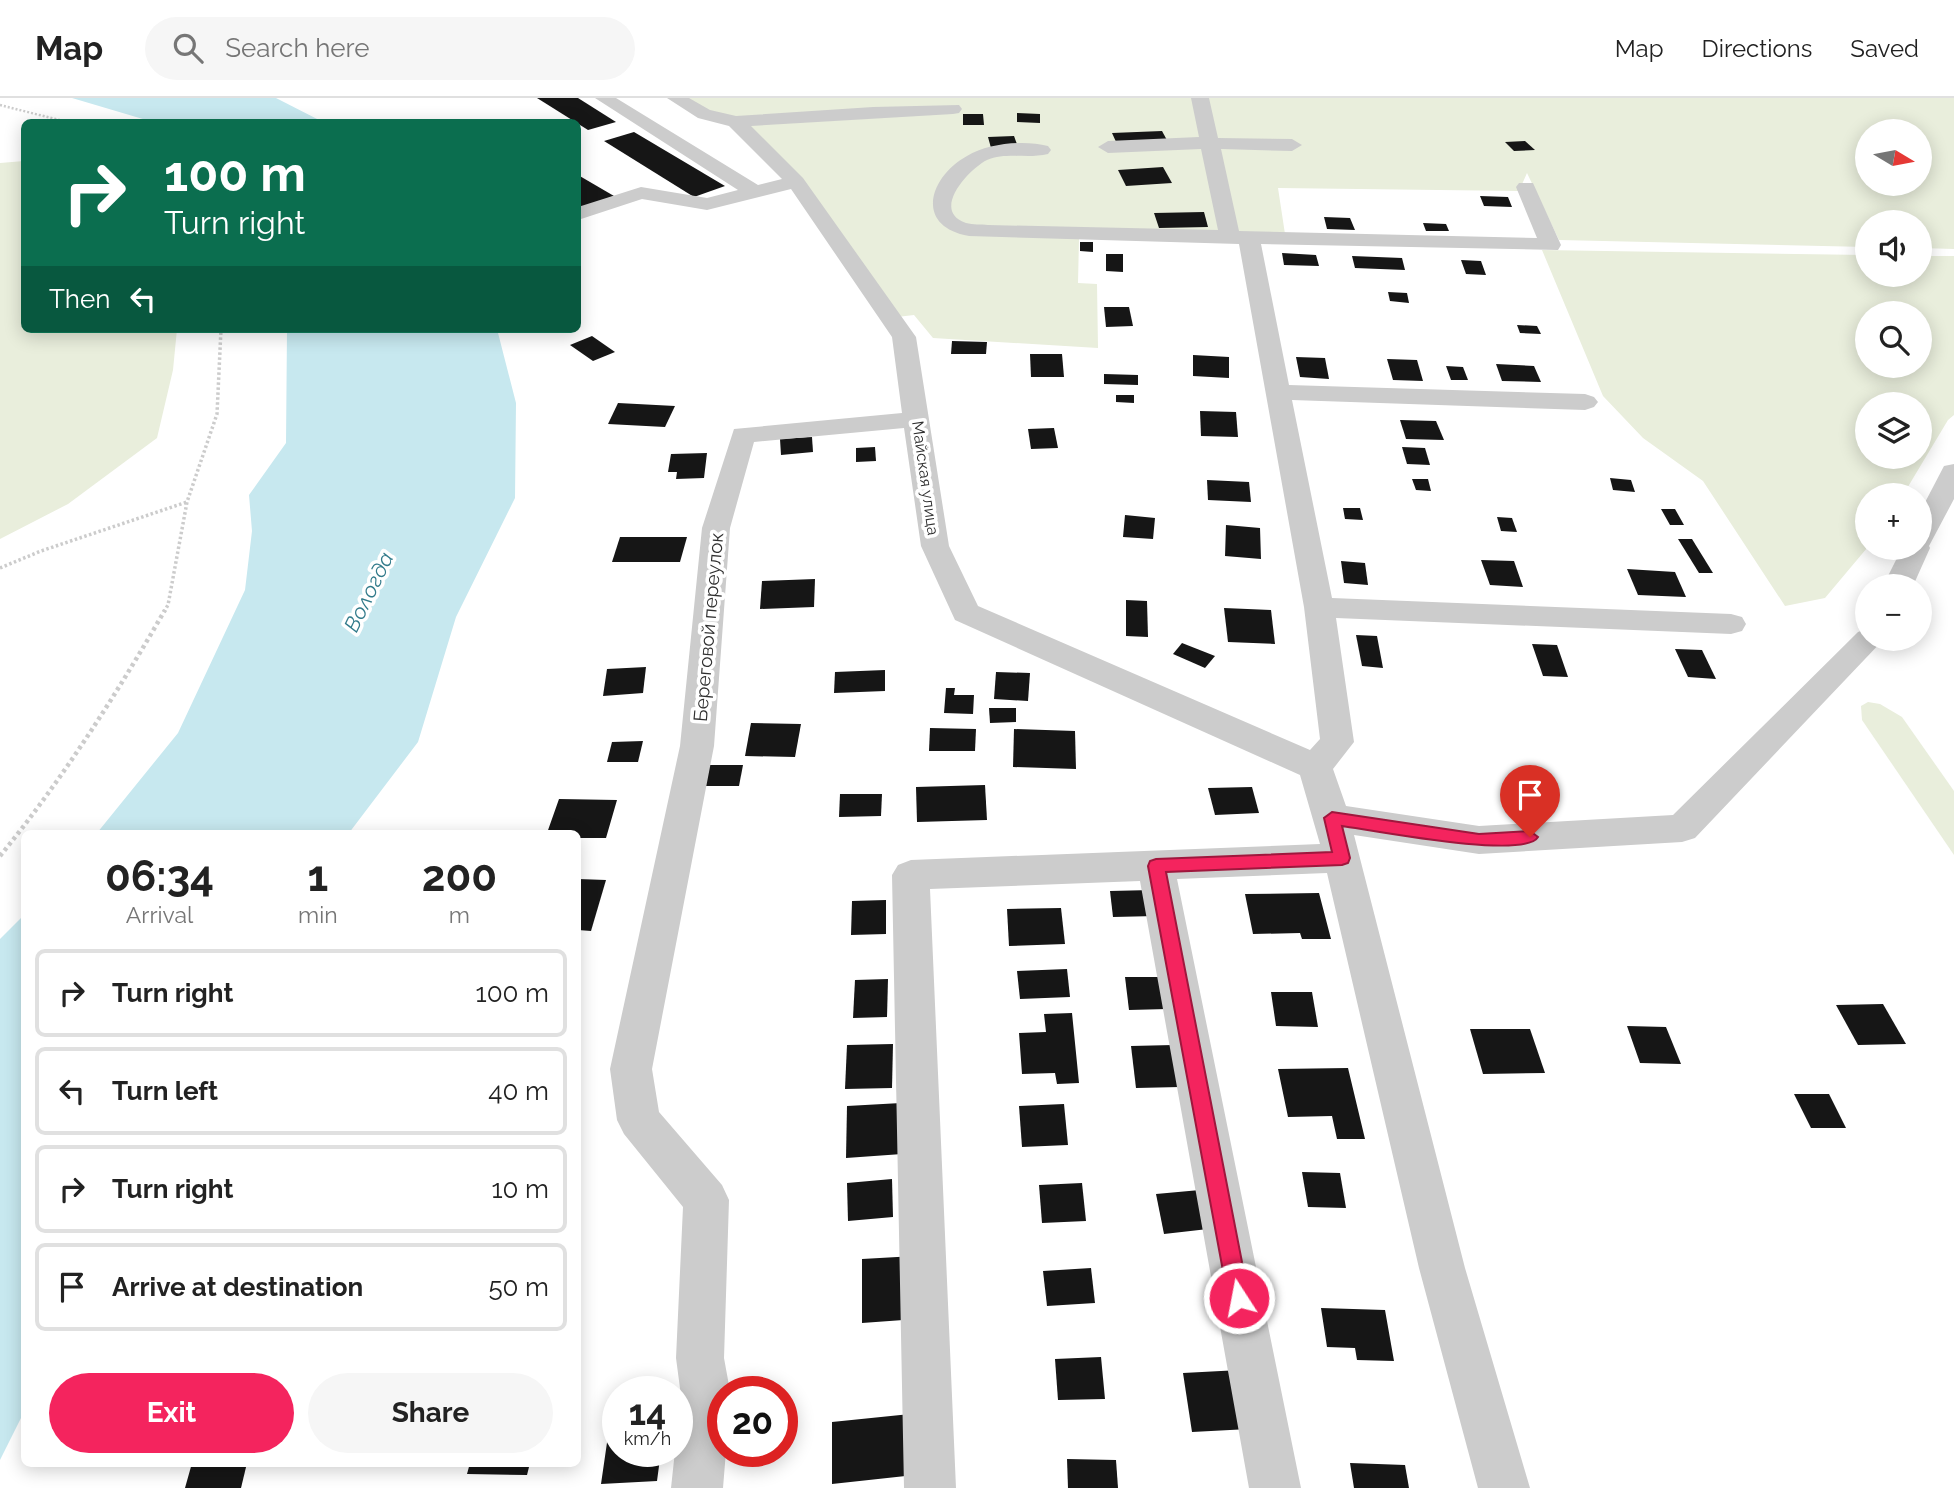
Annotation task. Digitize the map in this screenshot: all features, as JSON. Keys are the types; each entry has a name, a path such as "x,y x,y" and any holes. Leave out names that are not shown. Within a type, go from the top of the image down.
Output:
{"street":[{"path":"604,98 755,192"},
{"path":"1200,98 1240,239 1277,393 1319,607 1337,742 1315,767 1337,838 1442,1268 1504,1488"},
{"path":"647,125 686,104"},
{"name":"Майская улица","path":"686,104 736,122 796,182 904,337 935,546 967,613 1315,767"},
{"path":"736,122 953,109"},
{"path":"1108,147 1211,143 1292,145"},
{"path":"1041,150 982,155 951,176 942,201 944,213 952,223 968,229 988,231 1550,245 1526,187"},
{"path":"581,213 641,193 707,204 796,182"},
{"path":"1277,393 1584,402"},
{"name":"Береговой переулок","path":"697,1488 706,1396 700,1357 706,1200 639,1120 631,1069 697,746 716,528 743,435 918,419"},
{"path":"1932,515 1954,472"},
{"path":"1319,607 1731,624"},
{"path":"930,1488 911,875 1156,866 1337,838 1479,840 1682,828 1857,651"},
{"path":"1156,866 1275,1488"}],"path":[{"path":"0,105 55,119"},
{"path":"21,830 124,682 168,605 187,502 217,414 221,333"},
{"path":"0,568 41,551 187,502"},
{"path":"0,856 21,830"}],"green space":[{"path":"685,98 1954,98 1954,249 1932,248 1932,210 1855,210 1855,247 1559,240 1527,173 1519,191 1278,188 1285,234 1079,239 1078,283 1097,284 1098,348 933,338 914,315 897,317 739,118 709,111"},
{"path":"21,161 21,333 177,333 173,370 157,438 68,504 0,539 0,163"},
{"path":"1542,250 1855,255 1855,287 1932,287 1932,256 1954,256 1954,415 1932,447 1932,392 1855,392 1855,469 1919,469 1910,483 1855,483 1857,560 1825,598 1785,606 1703,481 1643,438 1603,396"},
{"path":"1868,702 1880,704 1902,717 1954,791 1954,855 1862,720 1861,706"}],"water":[{"path":"72,98 276,98 317,119 143,119"},
{"name":"Вологда","path":"287,333 498,333 516,403 515,498 456,617 418,742 351,830 99,830 178,733 245,590 252,531 249,495 286,443"},
{"path":"21,918 21,1418 0,1460 0,939"}],"building":[{"path":"537,98 578,98 616,122 588,130 581,126 581,119 570,119"},
{"path":"1017,113 1040,114 1040,123 1017,122"},
{"path":"963,114 983,114 984,125 963,125"},
{"path":"1162,131 1168,142 1117,144 1112,133"},
{"path":"634,132 725,186 694,197 604,141"},
{"path":"1014,136 1018,147 991,148 988,137"},
{"path":"1525,141 1535,150 1514,151 1505,142"},
{"path":"1163,167 1172,183 1126,186 1118,170"},
{"path":"581,177 614,196 581,208"},
{"path":"1480,196 1508,197 1512,207 1484,206"},
{"path":"1204,212 1208,227 1159,228 1154,213"},
{"path":"1324,217 1350,218 1355,230 1327,229"},
{"path":"1423,223 1446,224 1449,231 1426,231"},
{"path":"1080,242 1093,242 1093,252 1080,251"},
{"path":"1282,253 1316,255 1319,266 1284,265"},
{"path":"1106,254 1123,254 1123,272 1106,271"},
{"path":"1352,256 1402,258 1405,270 1355,268"},
{"path":"1461,260 1481,261 1486,275 1466,274"},
{"path":"1388,292 1407,293 1409,303 1390,301"},
{"path":"1104,307 1129,307 1133,326 1106,327"},
{"path":"1517,325 1537,326 1541,334 1520,333"},
{"path":"592,336 615,352 593,361 570,345"},
{"path":"952,341 987,342 986,354 951,354"},
{"path":"1030,354 1062,354 1064,377 1031,377"},
{"path":"1193,355 1229,357 1229,378 1193,376"},
{"path":"1296,357 1325,358 1329,379 1300,377"},
{"path":"1387,359 1417,360 1423,381 1393,380"},
{"path":"1496,364 1534,366 1541,382 1502,381"},
{"path":"1446,366 1463,367 1468,380 1451,380"},
{"path":"1104,374 1138,375 1138,385 1104,384"},
{"path":"1116,395 1134,395 1134,403 1116,402"},
{"path":"618,403 675,406 665,427 608,424"},
{"path":"1200,411 1236,412 1238,437 1201,436"},
{"path":"1400,420 1436,421 1444,440 1406,439"},
{"path":"1054,428 1058,448 1031,449 1028,429"},
{"path":"812,437 813,452 781,455 780,439"},
{"path":"875,447 876,461 856,462 856,448"},
{"path":"1402,447 1425,448 1430,465 1407,464"},
{"path":"707,453 704,478 676,479 677,472 668,472 671,454"},
{"path":"1610,478 1631,480 1635,492 1613,490"},
{"path":"1412,479 1428,479 1431,491 1416,490"},
{"path":"1207,480 1249,482 1251,502 1208,500"},
{"path":"1343,508 1360,508 1363,520 1345,519"},
{"path":"1661,509 1675,509 1684,525 1670,525"},
{"path":"1125,515 1155,518 1153,539 1123,537"},
{"path":"1497,517 1512,518 1517,532 1501,531"},
{"path":"1226,525 1260,528 1261,559 1225,556"},
{"path":"620,537 687,537 680,562 612,562"},
{"path":"1678,539 1692,539 1713,573 1699,573"},
{"path":"1481,560 1514,561 1523,587 1490,585"},
{"path":"1341,561 1365,563 1368,585 1344,583"},
{"path":"1627,569 1675,572 1686,597 1638,595"},
{"path":"815,579 814,607 760,609 762,581"},
{"path":"1126,600 1147,601 1148,637 1126,636"},
{"path":"1224,608 1271,610 1275,644 1228,642"},
{"path":"1356,635 1377,636 1383,668 1362,666"},
{"path":"1182,643 1215,656 1205,668 1173,654"},
{"path":"1532,644 1557,645 1568,677 1543,676"},
{"path":"1675,649 1702,650 1716,679 1688,677"},
{"path":"646,667 643,693 603,696 607,669"},
{"path":"885,670 885,691 834,693 835,672"},
{"path":"996,672 1030,673 1028,701 994,699"},
{"path":"946,688 955,688 954,695 974,695 973,714 944,713"},
{"path":"989,708 1016,708 1016,722 990,723"},
{"path":"751,723 801,724 795,757 745,756"},
{"path":"930,728 976,729 975,751 929,751"},
{"path":"1014,729 1075,731 1076,769 1013,767"},
{"path":"643,741 638,762 607,762 612,742"},
{"path":"697,765 743,765 739,786 693,786"},
{"path":"985,785 987,820 917,822 916,787"},
{"path":"1252,787 1259,813 1215,815 1208,788"},
{"path":"840,794 882,794 881,816 839,817"},
{"path":"559,799 617,800 606,838 581,838 581,830 548,830"},
{"path":"581,879 606,880 591,931 581,930"},
{"path":"1152,890 1156,916 1113,917 1110,891"},
{"path":"1319,893 1331,939 1302,939 1300,933 1253,934 1245,894"},
{"path":"886,900 886,934 851,935 852,901"},
{"path":"1061,908 1065,944 1009,946 1007,909"},
{"path":"1067,969 1070,997 1020,999 1017,971"},
{"path":"1125,977 1162,977 1167,1009 1129,1010"},
{"path":"888,979 887,1017 853,1018 855,980"},
{"path":"1271,992 1312,992 1318,1027 1276,1026"},
{"path":"1883,1004 1906,1044 1858,1045 1836,1005"},
{"path":"1072,1013 1079,1083 1057,1084 1055,1073 1022,1074 1019,1033 1046,1032 1044,1014"},
{"path":"1627,1026 1666,1027 1681,1064 1640,1063"},
{"path":"1470,1029 1530,1029 1545,1073 1483,1074"},
{"path":"893,1044 892,1088 845,1089 847,1045"},
{"path":"1173,1045 1180,1087 1136,1088 1131,1046"},
{"path":"1348,1068 1365,1139 1337,1139 1332,1116 1288,1117 1278,1069"},
{"path":"1794,1094 1829,1094 1846,1128 1811,1128"},
{"path":"901,1103 902,1154 846,1158 847,1106"},
{"path":"1064,1104 1068,1145 1022,1147 1019,1106"},
{"path":"1302,1172 1340,1173 1346,1208 1308,1207"},
{"path":"892,1179 893,1217 848,1221 847,1183"},
{"path":"1082,1183 1086,1221 1042,1223 1039,1185"},
{"path":"1200,1190 1208,1229 1164,1234 1156,1194"},
{"path":"915,1256 917,1319 862,1323 862,1259"},
{"path":"1091,1268 1095,1303 1047,1306 1043,1271"},
{"path":"1321,1308 1385,1310 1394,1361 1357,1360 1355,1348 1327,1347"},
{"path":"1101,1357 1105,1399 1058,1400 1055,1359"},
{"path":"1240,1370 1249,1429 1192,1432 1183,1373"},
{"path":"920,1413 924,1474 832,1484 832,1422"},
{"path":"1067,1459 1116,1460 1118,1488 1068,1488"},
{"path":"1350,1463 1405,1465 1409,1488 1354,1488"},
{"path":"191,1467 246,1467 241,1488 185,1488"},
{"path":"469,1467 529,1467 527,1475 467,1474"},
{"path":"603,1467 659,1467 657,1481 601,1484"}],"route":[{"path":"1239,1298 1156,866 1342,858 1332,818 1479,840 1530,837"}]}
